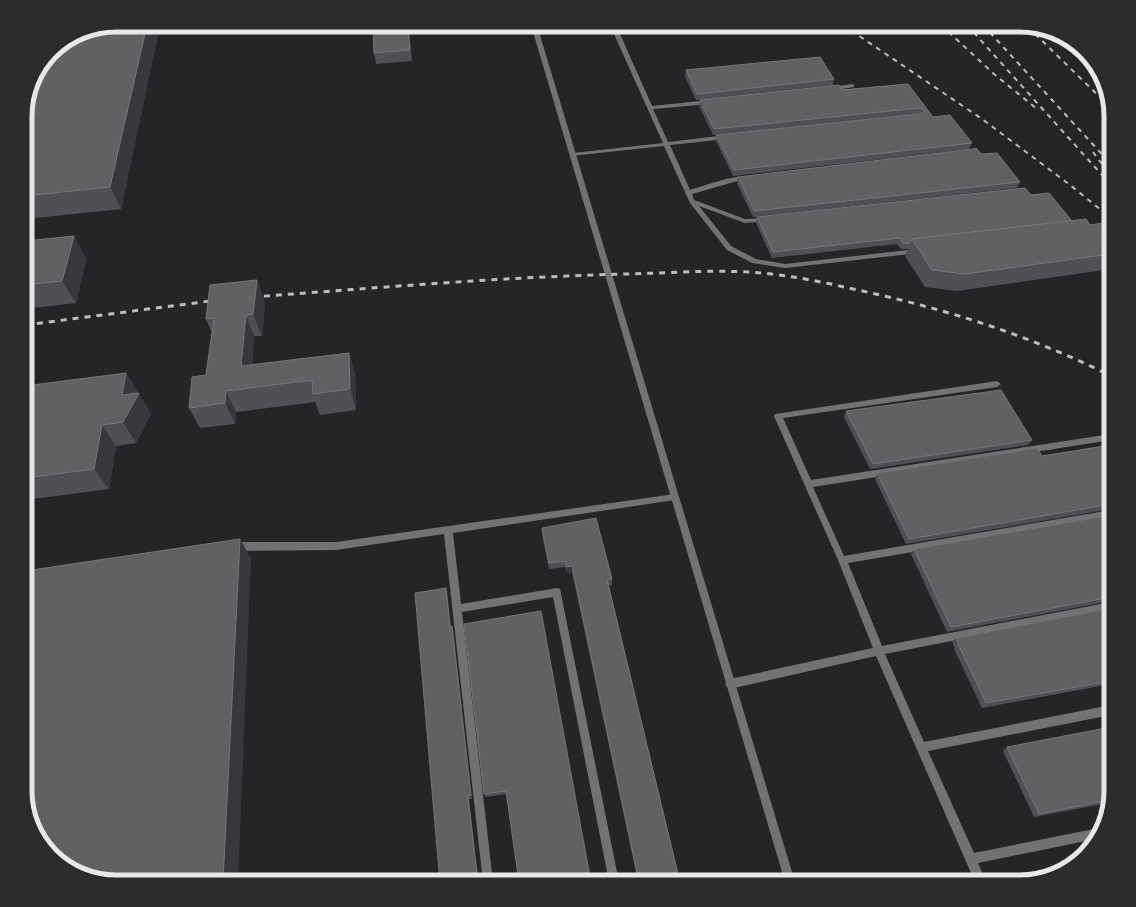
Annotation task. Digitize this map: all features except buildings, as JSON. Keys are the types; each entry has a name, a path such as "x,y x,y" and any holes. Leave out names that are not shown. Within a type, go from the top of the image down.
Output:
{"street":[{"path":"536,32 788,875"},
{"path":"616,32 692,202 729,248 754,261 785,266 928,250"},
{"path":"821,90 852,86"},
{"path":"650,108 720,101"},
{"path":"573,155 666,143 737,136"},
{"path":"688,193 733,180 756,177"},
{"path":"692,202 745,221 776,218"},
{"path":"978,875 879,651 842,560 778,416 997,384"},
{"path":"808,484 1104,438"},
{"path":"228,548 244,546 336,546 674,497"},
{"path":"842,560 1104,515"},
{"path":"448,530 487,875"},
{"path":"457,609 557,592 613,875"},
{"path":"730,684 879,651 1104,607"},
{"path":"922,747 1104,711"},
{"path":"971,859 1092,834"}],"railway":[{"path":"853,32 982,119 1104,212"},
{"path":"949,32 994,74 1037,109"},
{"path":"973,32 1104,177"},
{"path":"989,32 1104,156"},
{"path":"1035,34 1102,99"},
{"path":"1093,152 1104,167"},
{"path":"252,297 439,283 579,275 728,271 762,273 830,284 953,314 1017,335 1104,373"},
{"path":"32,324 218,300"}]}
